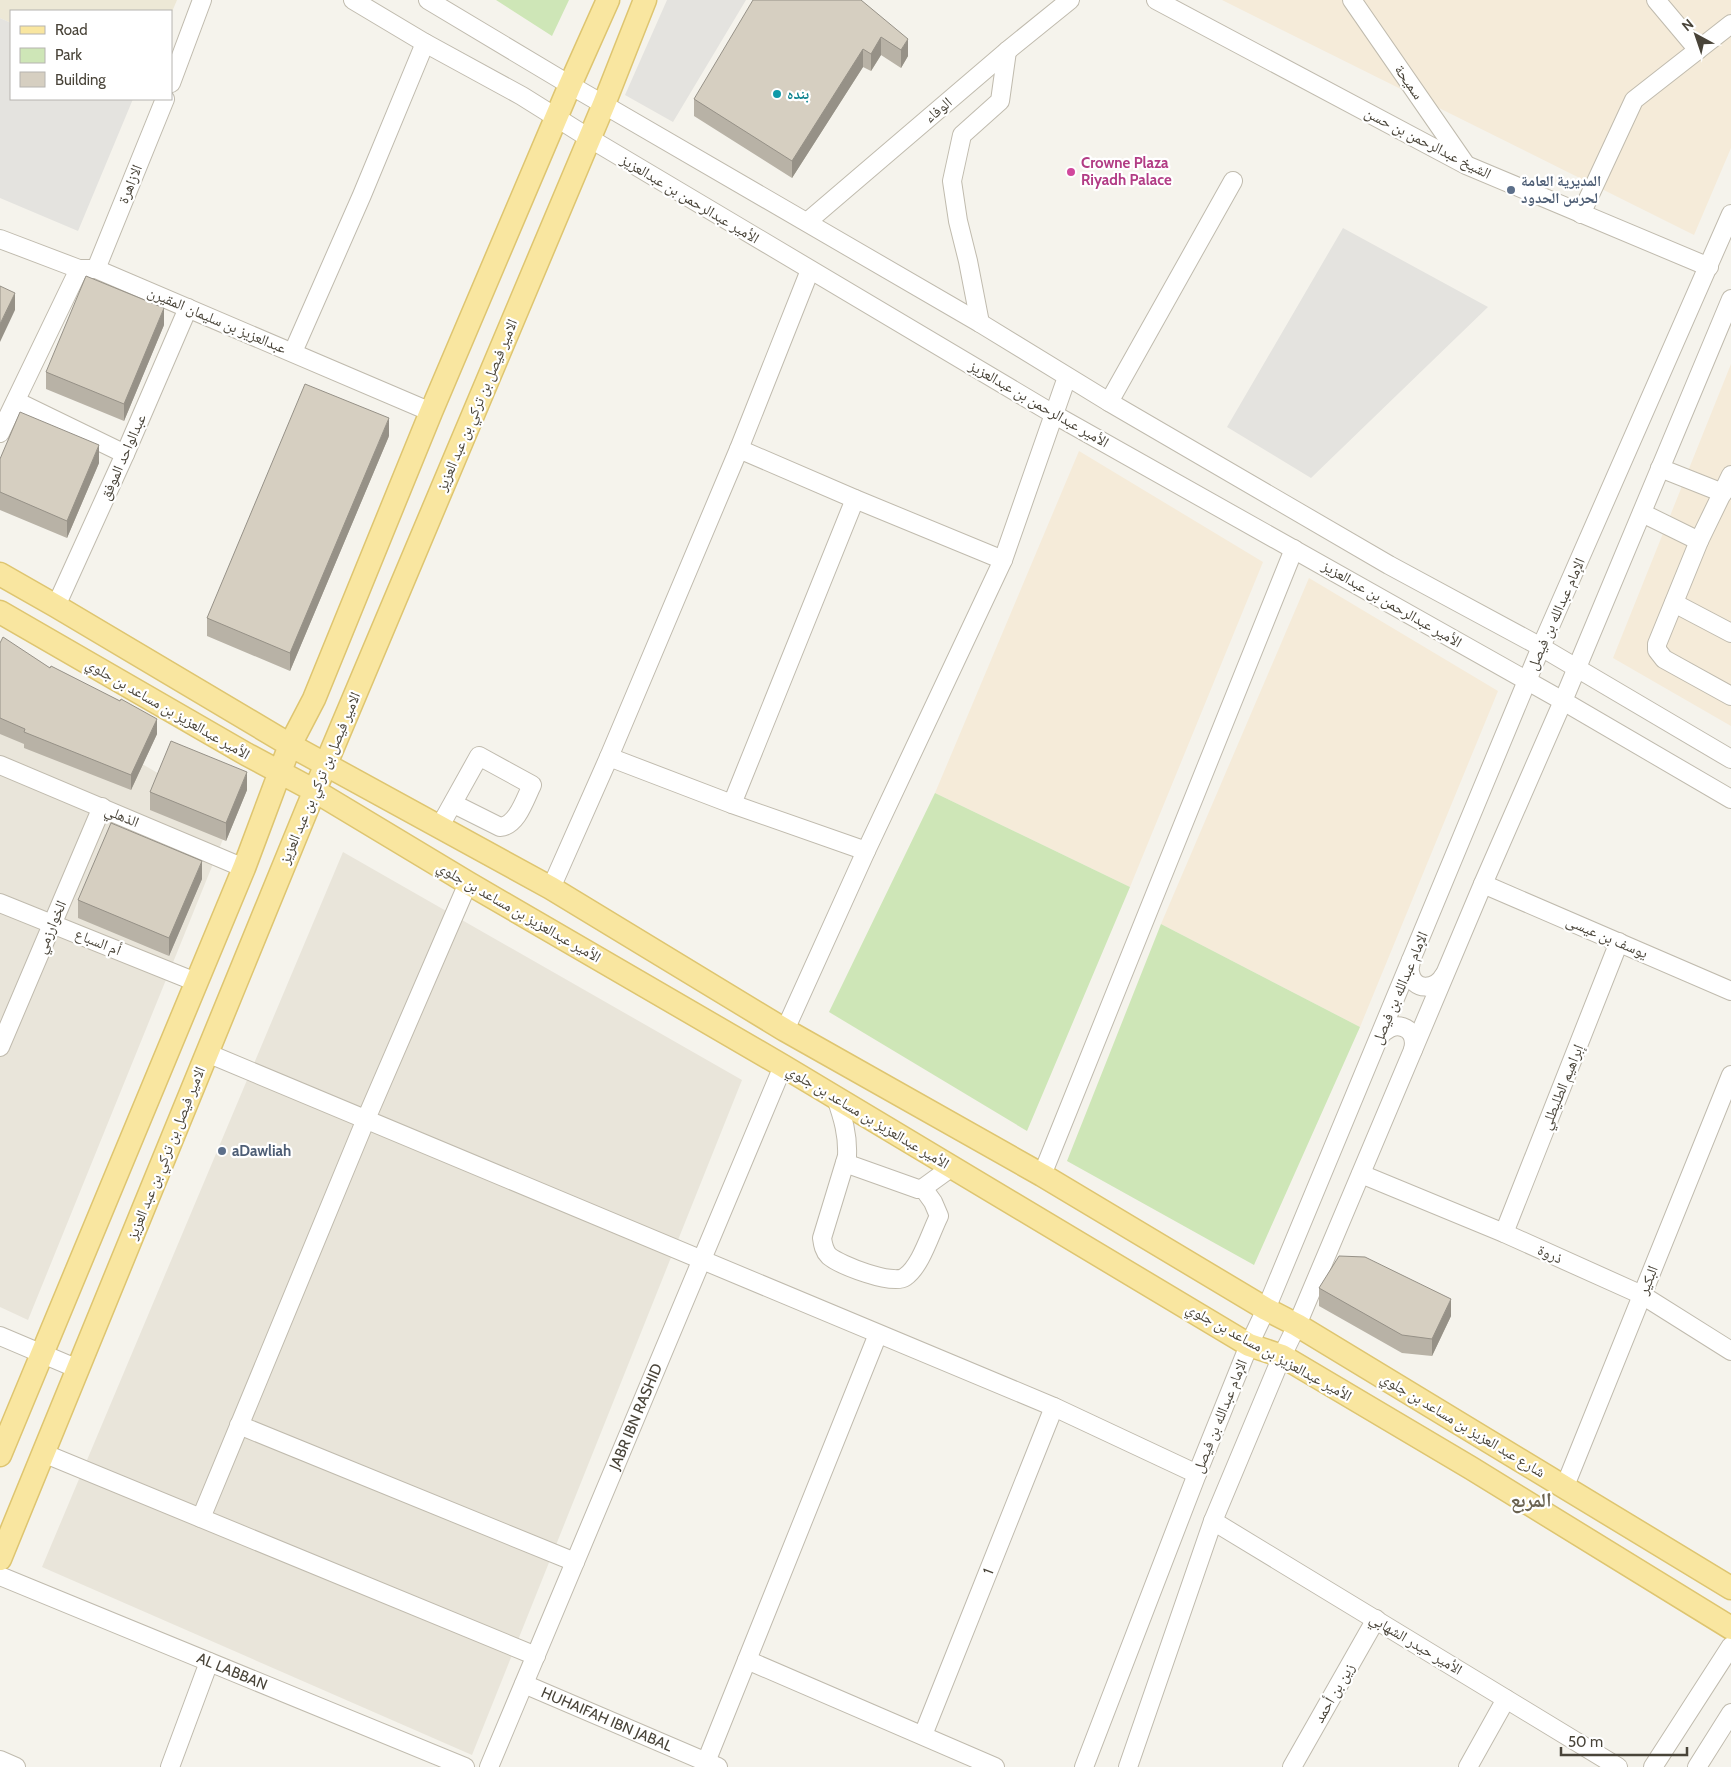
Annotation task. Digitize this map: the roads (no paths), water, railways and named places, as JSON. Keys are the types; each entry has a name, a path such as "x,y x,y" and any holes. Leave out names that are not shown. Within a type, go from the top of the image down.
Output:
{"main road":[{"path":"0,1455 244,868 290,745 314,699 431,412 608,0"},
{"name":"الامير فيصل بن تركي بن عبد العزيز","path":"0,1558 326,764 588,138 604,104 645,0"},
{"name":"الأمير عبدالعزيز بن مساعد بن جلوي","path":"0,574 290,745 551,888 785,1030 1042,1175 1266,1309 1297,1325"},
{"name":"الأمير عبدالعزيز بن مساعد بن جلوي","path":"0,612 315,791 468,883 783,1066 1249,1345 1282,1356 1471,1468 1731,1628"},
{"name":"شارع عبد العزيز بن مساعد بن جلوي","path":"1297,1325 1731,1588"}],"street":[{"path":"172,79 202,0"},
{"name":"الأمير عبدالرحمن بن عبدالعزيز","path":"353,0 424,43 522,96 588,138 913,329 1055,415 1563,701 1731,799"},
{"path":"428,0 570,85 980,323 1109,402 1389,565 1577,668 1731,759"},
{"name":"الوفاء","path":"807,222 1007,51 1070,0"},
{"name":"الشيخ عبدالرحمن بن حسن","path":"1156,0 1466,165 1709,267"},
{"name":"سميحة","path":"1352,0 1466,165"},
{"path":"1656,0 1698,50"},
{"path":"1581,214 1634,100 1731,24"},
{"path":"293,352 362,195 424,43"},
{"path":"980,323 958,221 952,181 962,135 1000,100 1007,51"},
{"name":"الازاهرة","path":"0,433 88,269 165,100"},
{"path":"1109,402 1233,181"},
{"name":"الإمام عبدالله بن فيصل","path":"1084,1767 1196,1474 1249,1345 1266,1309 1541,648 1731,214"},
{"name":"عبدالعزيز بن سليمان المقيرن","path":"0,239 88,269 188,308 431,412"},
{"path":"551,888 609,757 739,449 810,270"},
{"path":"1128,1767 1213,1521 1483,884 1577,668 1731,299"},
{"name":"عبدالواحد الموفق","path":"56,606 188,308"},
{"path":"785,1030 866,851 1003,560 1067,377"},
{"path":"16,401 124,454"},
{"path":"739,449 855,500 1003,560"},
{"path":"1660,468 1723,493"},
{"path":"1731,475 1699,542 1657,644 1657,650 1664,659 1731,696"},
{"path":"732,804 855,500"},
{"path":"1642,513 1699,542"},
{"path":"1042,1175 1294,549"},
{"path":"1674,603 1731,633"},
{"path":"440,826 454,804 478,756 532,785 513,820 506,827 500,827 454,804"},
{"path":"609,757 732,804 866,851"},
{"name":"الذهلي","path":"0,765 244,868"},
{"name":"الخوارزمي","path":"0,1047 6,1016 52,924 102,807"},
{"path":"201,1518 366,1119 468,883"},
{"name":"يوسف بن عيسى","path":"1483,884 1731,991"},
{"name":"أم السباع","path":"0,903 196,982"},
{"name":"إبراهيم الطليطلي","path":"1504,1233 1619,942"},
{"path":"1412,959 1410,974 1416,983 1422,986 1436,984 1447,970"},
{"path":"1378,1040 1388,1028 1395,1026 1403,1027 1412,1034 1413,1050"},
{"path":"207,1053 1054,1407 1196,1474"},
{"name":"JABR IBN RASHID","path":"489,1767 783,1066"},
{"name":"البكير","path":"1565,1486 1642,1295 1724,1113 1731,1075"},
{"path":"836,1098 846,1128 848,1142 845,1163 822,1238 824,1248 828,1254 837,1262 884,1278 902,1279 916,1266 939,1216 933,1202 923,1188"},
{"path":"845,1163 915,1189 923,1188 952,1167"},
{"name":"ذروة","path":"1361,1174 1504,1233 1642,1295 1731,1351"},
{"path":"712,1764 747,1660 878,1334"},
{"path":"0,1336 78,1369"},
{"name":"1","path":"923,1735 1054,1407"},
{"path":"239,1425 576,1562"},
{"path":"43,1453 536,1656"},
{"name":"الأمير حيدر الشهابي","path":"1213,1521 1618,1767"},
{"name":"AL LABBAN","path":"0,1576 465,1767"},
{"name":"زين بن أحمد","path":"1292,1767 1376,1619"},
{"path":"1653,1767 1731,1646"},
{"path":"747,1660 995,1767"},
{"path":"170,1767 209,1662"},
{"name":"HUHAIFAH IBN JABAL","path":"524,1684 712,1764"},
{"path":"1468,1767 1506,1699"},
{"path":"1697,1767 1731,1713"},
{"path":"0,1760 16,1767"}],"place":[{"name":"بنده","path":"777,94"},
{"name":"Crowne Plaza Riyadh Palace","path":"1071,172"},
{"name":"المديرية العامة لحرس الحدود","path":"1511,190"},
{"name":"aDawliah","path":"222,1151"}],"district":[{"name":"المربع","path":"1531,1500"}]}
